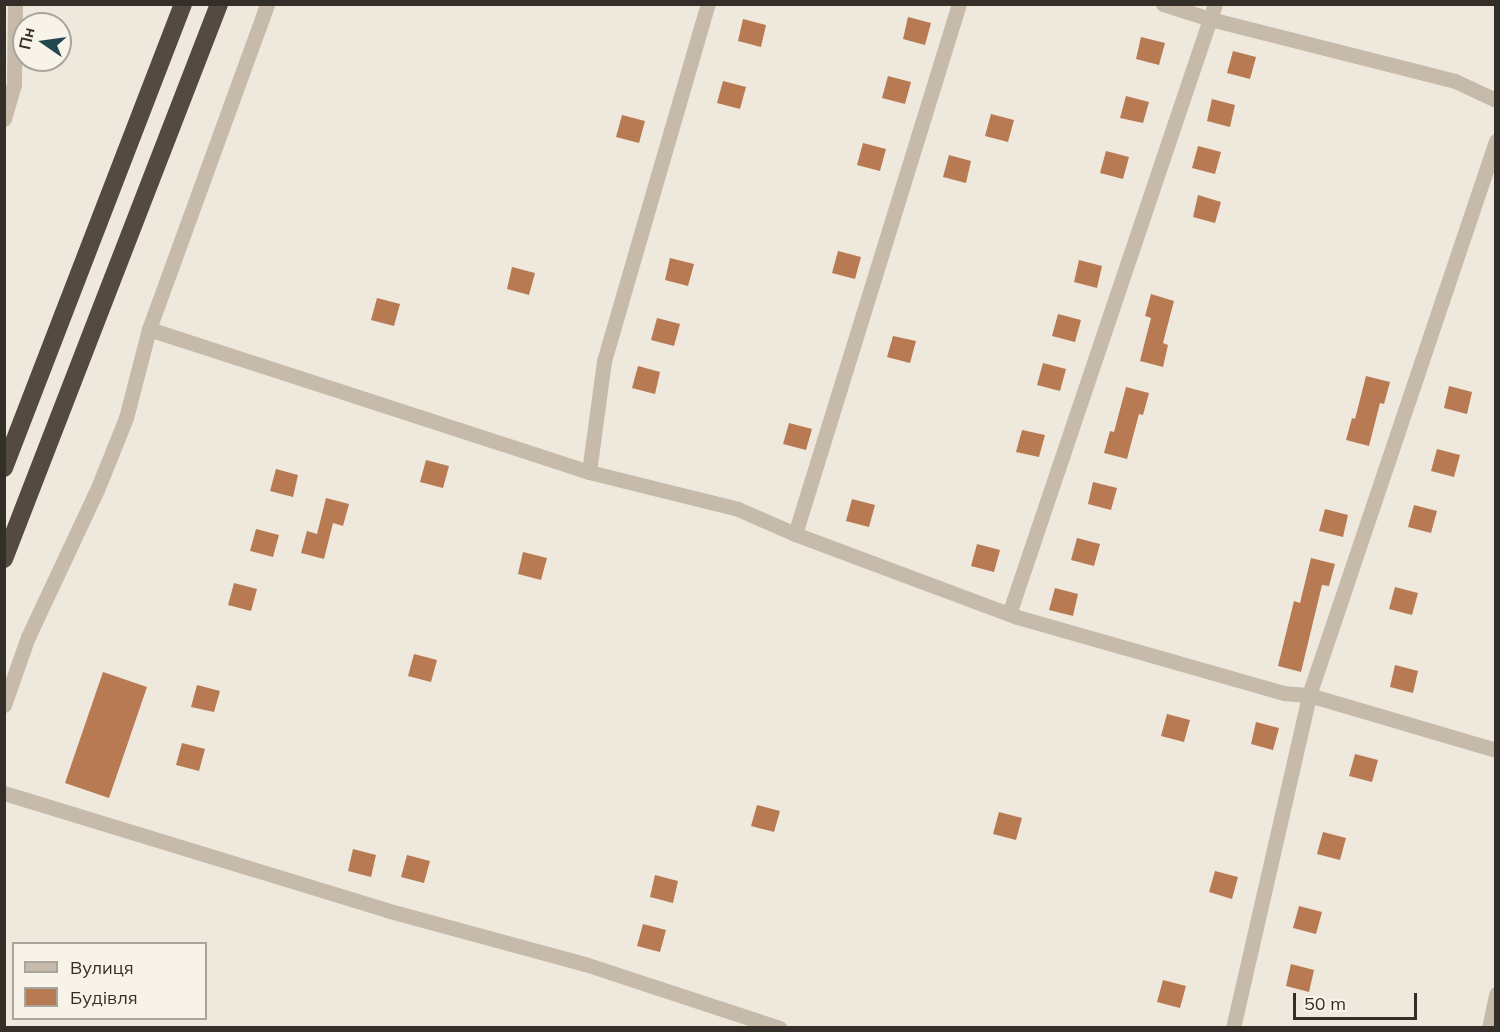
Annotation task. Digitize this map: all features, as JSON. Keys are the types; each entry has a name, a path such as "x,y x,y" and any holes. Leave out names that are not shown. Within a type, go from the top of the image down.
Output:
{"highway":[{"path":"4,468 183,4"},
{"path":"4,559 219,4"}],"street":[{"path":"4,118 14,85 15,4"},
{"path":"4,705 28,637 98,490 126,418 149,329 267,4"},
{"path":"589,472 604,361 708,4"},
{"path":"795,534 959,4"},
{"path":"1162,4 1213,12 1455,81 1496,100"},
{"path":"1009,614 1213,12"},
{"path":"1233,1028 1309,695 1496,141"},
{"path":"149,329 589,472 738,509 795,534 1009,614 1284,693 1309,695 1496,750"},
{"path":"4,793 386,910 585,964 780,1028"},
{"path":"1489,1028 1496,994"}],"building":[{"path":"908,17 931,23 925,45 903,39"},
{"path":"743,19 766,25 761,47 738,41"},
{"path":"1141,37 1165,43 1159,65 1136,59"},
{"path":"1233,51 1256,57 1250,79 1227,73"},
{"path":"888,76 911,82 905,104 882,98"},
{"path":"723,81 746,87 740,109 717,103"},
{"path":"1126,96 1149,102 1143,123 1120,118"},
{"path":"1212,99 1235,105 1230,127 1207,121"},
{"path":"991,114 1014,120 1008,142 985,136"},
{"path":"622,115 645,121 639,143 616,137"},
{"path":"863,143 886,149 880,171 857,165"},
{"path":"1198,146 1221,152 1215,174 1192,168"},
{"path":"1106,151 1129,157 1123,179 1100,173"},
{"path":"949,155 971,161 966,183 943,177"},
{"path":"1198,195 1221,202 1215,223 1193,217"},
{"path":"838,251 861,257 855,279 832,273"},
{"path":"670,258 694,264 688,286 665,280"},
{"path":"1079,260 1102,266 1097,288 1074,282"},
{"path":"512,267 535,273 529,295 507,289"},
{"path":"1151,294 1174,301 1163,343 1168,345 1163,367 1140,361 1151,318 1145,316"},
{"path":"377,298 400,304 394,326 371,320"},
{"path":"1058,314 1081,320 1075,342 1052,336"},
{"path":"657,318 680,324 674,346 651,340"},
{"path":"893,336 916,341 910,363 887,357"},
{"path":"1043,363 1066,369 1060,391 1037,385"},
{"path":"638,366 660,372 655,394 632,388"},
{"path":"1366,376 1390,382 1384,404 1380,403 1369,446 1346,440 1352,418 1355,419"},
{"path":"1449,386 1472,392 1467,414 1444,408"},
{"path":"1126,387 1149,393 1143,415 1139,414 1127,459 1104,453 1110,431 1114,432"},
{"path":"789,423 812,429 806,450 783,444"},
{"path":"1022,430 1045,435 1039,457 1016,452"},
{"path":"1437,449 1460,455 1454,477 1431,471"},
{"path":"426,460 449,466 443,488 420,482"},
{"path":"276,469 298,475 293,497 270,491"},
{"path":"1093,482 1117,488 1111,510 1088,504"},
{"path":"326,498 349,504 343,526 333,523 324,559 301,553 307,531 317,534"},
{"path":"852,499 875,505 869,527 846,521"},
{"path":"1414,505 1437,511 1431,533 1408,527"},
{"path":"1325,509 1348,515 1343,537 1319,531"},
{"path":"256,529 279,535 273,557 250,551"},
{"path":"1077,538 1100,544 1094,566 1071,560"},
{"path":"977,544 1000,550 994,572 971,566"},
{"path":"523,552 547,558 541,580 518,574"},
{"path":"1311,558 1335,564 1329,586 1322,585 1301,672 1278,666 1294,601 1300,603"},
{"path":"234,583 257,589 251,611 228,605"},
{"path":"1395,587 1418,593 1412,615 1389,609"},
{"path":"1055,588 1078,594 1073,616 1049,610"},
{"path":"414,654 437,660 431,682 408,676"},
{"path":"1395,665 1418,671 1413,693 1390,687"},
{"path":"103,672 147,687 109,798 65,783"},
{"path":"197,685 220,691 214,712 191,707"},
{"path":"1167,714 1190,720 1184,742 1161,736"},
{"path":"1256,722 1279,728 1273,750 1251,744"},
{"path":"182,743 205,749 199,771 176,765"},
{"path":"1355,754 1378,760 1372,782 1349,776"},
{"path":"757,805 780,811 774,832 751,826"},
{"path":"999,812 1022,818 1016,840 993,834"},
{"path":"1323,832 1346,838 1340,860 1317,854"},
{"path":"353,849 376,855 371,877 348,871"},
{"path":"407,855 430,861 424,883 401,877"},
{"path":"1215,871 1238,877 1232,899 1209,892"},
{"path":"655,875 678,881 673,903 650,897"},
{"path":"1299,906 1322,912 1316,934 1293,928"},
{"path":"643,924 666,930 660,952 637,946"},
{"path":"1291,964 1314,970 1309,992 1286,986"},
{"path":"1163,980 1186,986 1180,1008 1157,1002"}]}
